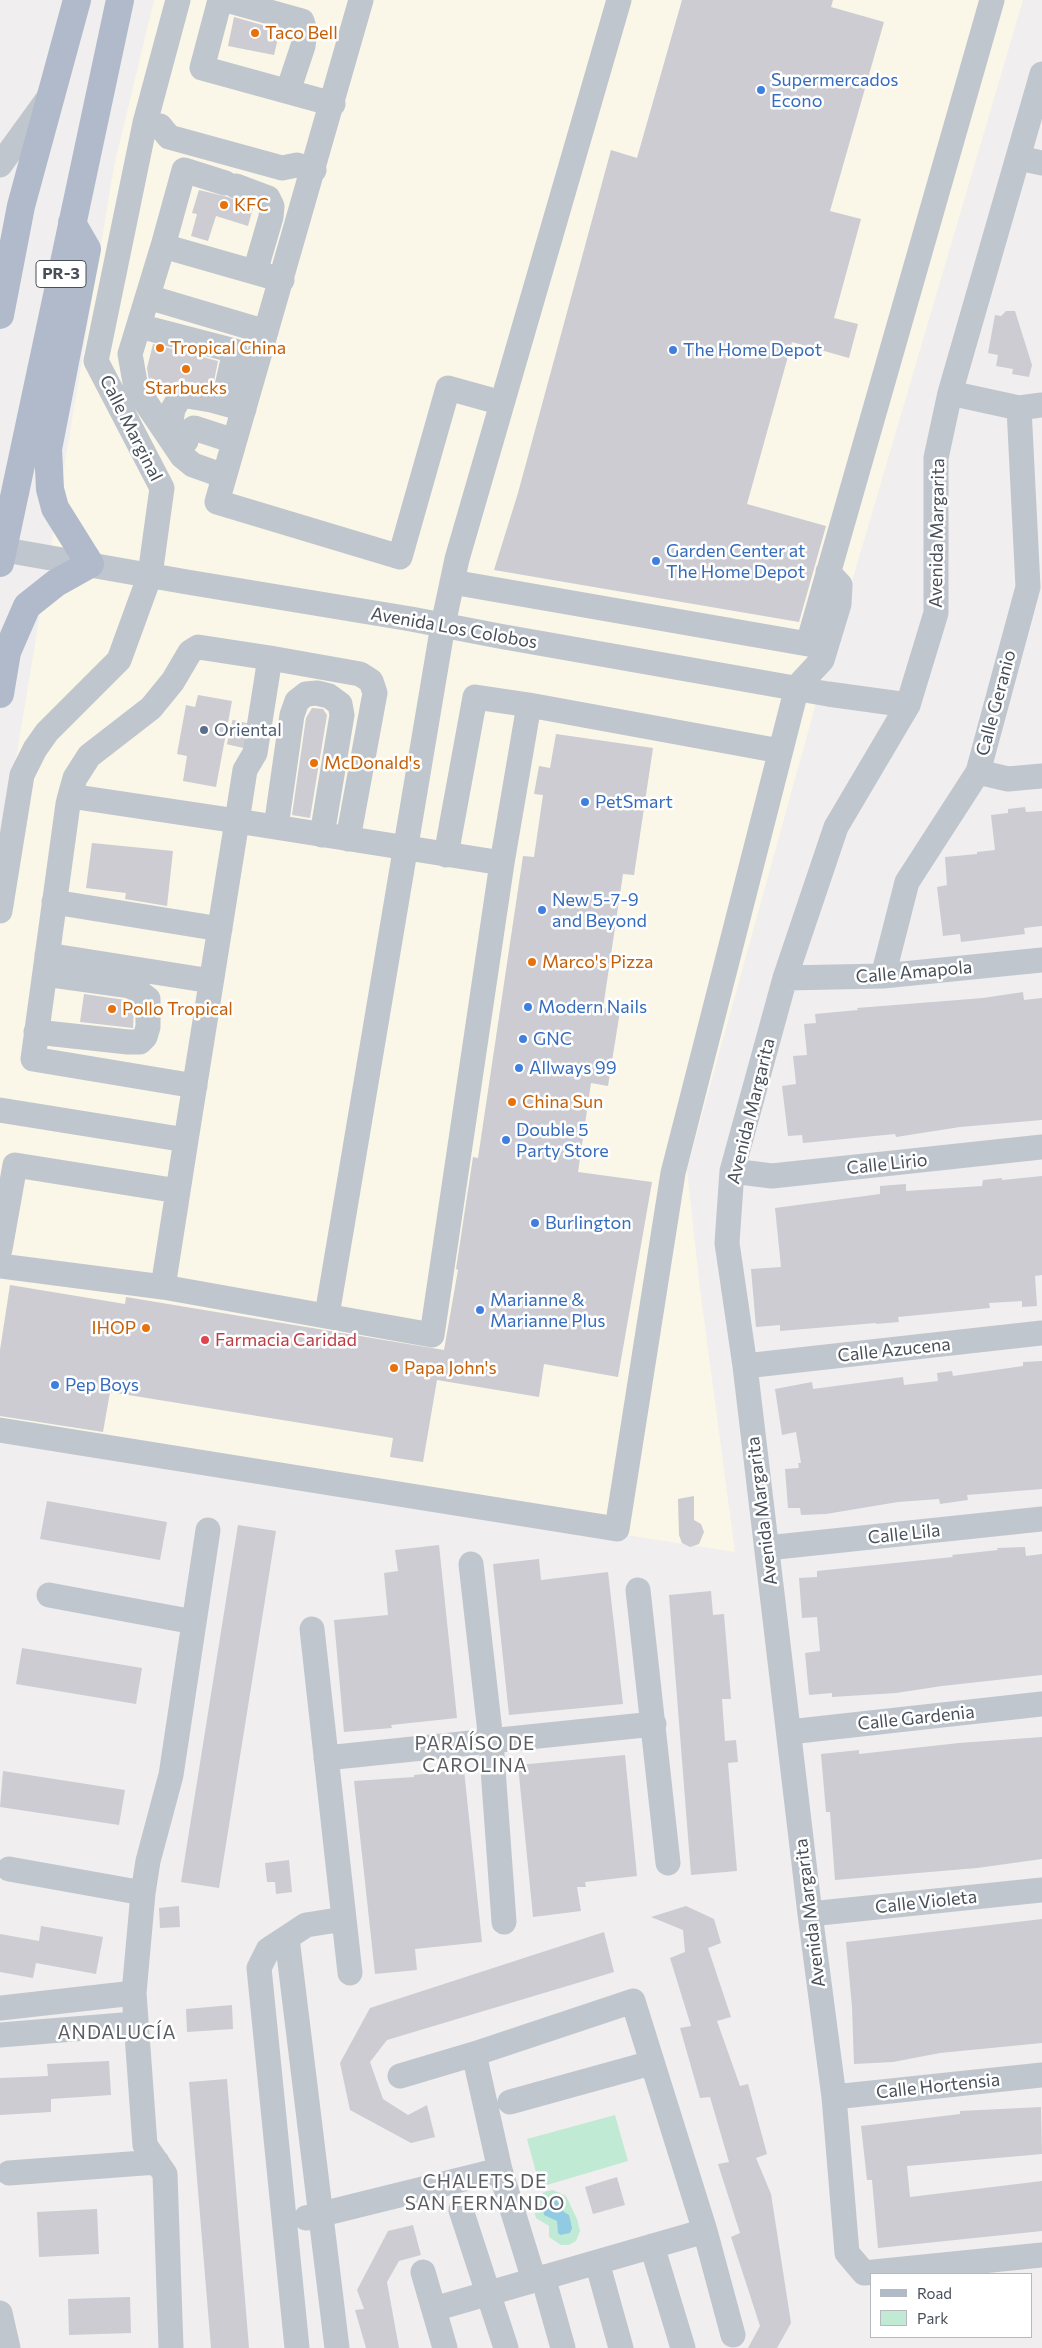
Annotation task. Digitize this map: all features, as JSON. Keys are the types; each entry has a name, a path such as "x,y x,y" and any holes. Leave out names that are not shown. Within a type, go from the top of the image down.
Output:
{"main road":[{"name":"PR-3","path":"0,315 21,206 76,0"},
{"name":"PR-3","path":"1,554 120,0"},
{"path":"0,694 7,652 27,606 56,583 90,564 55,508 50,489 48,449 87,249 72,223"}],"street":[{"name":"Calle Marginal","path":"0,911 22,775 35,749 47,732 119,660 150,575 162,488 96,360 153,124 178,0"},
{"path":"220,0 202,68 333,104"},
{"path":"226,0 302,21 305,31 303,46 288,92"},
{"path":"361,0 333,104 305,167 282,280 217,502 400,557 448,388 502,403"},
{"path":"327,1315 443,625 452,582 619,0"},
{"path":"452,582 808,644 992,0"},
{"name":"Avenida Margarita","path":"1042,74 1030,160 950,394 936,458 936,613 908,705 836,827 785,978 732,1171 727,1243 745,1366 810,1914 834,2097 848,2253 864,2272 1042,2255"},
{"path":"0,164 51,94"},
{"path":"153,124 169,137 282,168 305,167"},
{"path":"229,458 193,465 182,456 136,388 130,354 184,170 231,184 268,198 272,206 271,217 254,272"},
{"path":"163,246 282,280"},
{"path":"148,297 266,332"},
{"path":"139,326 235,351 227,386 246,401"},
{"path":"950,394 1031,407"},
{"path":"229,458 196,449 186,441 171,421 173,410 181,395 211,400 246,401"},
{"name":"Calle Geranio","path":"883,976 907,882 978,772 1035,586 1031,407"},
{"path":"194,428 229,458"},
{"name":"Avenida Los Colobos","path":"1,554 90,564 872,701 908,705"},
{"path":"0,1430 617,1529 673,1172 796,687 822,660 839,604 840,585 828,572"},
{"path":"195,1086 33,1059 54,902 70,796 75,778 89,756 151,708 173,681 190,652 198,647 360,674 371,681 375,693 348,840"},
{"path":"163,1287 237,821 242,759 255,753 270,658"},
{"path":"247,713 265,691"},
{"path":"276,827 292,716 297,701 306,694 316,692 329,696 340,704 342,715 322,835"},
{"path":"446,855 475,697 529,705 780,751"},
{"path":"0,1266 163,1287 432,1335 502,863 529,705"},
{"path":"978,772 1008,779 1042,776"},
{"path":"70,796 502,863"},
{"path":"54,902 220,929"},
{"name":"Calle Amapola","path":"785,978 883,976 1042,960"},
{"path":"46,964 211,981"},
{"path":"36,1032 140,1042 145,1037 148,1028 148,999 131,986 46,964"},
{"path":"0,1110 186,1140"},
{"name":"Calle Lirio","path":"732,1171 772,1176 1042,1147"},
{"path":"0,1249 15,1165 178,1192"},
{"name":"Calle Azucena","path":"745,1366 1042,1333"},
{"name":"Calle Lila","path":"767,1548 1042,1519"},
{"path":"171,2348 165,2174 145,2145 134,1993 142,1893 148,1861 171,1775 208,1530"},
{"path":"472,1564 490,1741 504,1922"},
{"path":"638,1590 668,1863"},
{"path":"49,1596 194,1622"},
{"path":"312,1629 350,1973"},
{"name":"Calle Gardenia","path":"789,1732 1042,1704"},
{"path":"326,1758 654,1724"},
{"path":"9,1869 142,1893"},
{"name":"Calle Violeta","path":"810,1914 1042,1890"},
{"path":"297,2348 259,1968 268,1950 306,1925 344,1919"},
{"path":"287,1938 337,2348"},
{"path":"0,2008 134,1993"},
{"path":"64,2001 65,2030"},
{"path":"400,2076 474,2054 633,2001 705,2231 733,2335"},
{"path":"0,2034 135,2024"},
{"path":"474,2054 500,2170 563,2348"},
{"path":"510,2102 652,2064"},
{"name":"Calle Hortensia","path":"834,2097 1042,2075"},
{"path":"9,2173 157,2162"},
{"path":"284,2226 320,2213 500,2170"},
{"path":"460,2210 506,2348"},
{"path":"434,2309 705,2231"},
{"path":"652,2246 683,2348"},
{"path":"596,2262 621,2348"},
{"path":"423,2272 445,2348"},
{"path":"0,2313 8,2348"}],"shaded area":[{"path":"154,0 1023,0 815,707 687,1169 700,1289 735,1552 0,1438 0,855 114,166"}],"green space":[{"path":"615,2115 628,2161 540,2187 527,2139"},
{"path":"553,2190 566,2196 577,2219 580,2231 576,2241 569,2245 561,2245 549,2237 549,2226 536,2218 533,2207 536,2199 544,2192"}],"water":[{"path":"551,2198 556,2199 564,2212 569,2215 572,2228 570,2233 560,2235 558,2233 557,2221 544,2215 543,2207 546,2201"}],"building":[{"path":"682,0 833,0 831,7 884,22 830,211 861,219 834,318 858,324 849,358 792,342 747,504 826,526 799,622 494,570 518,493 611,150 637,158"},
{"name":"Taco Bell","path":"234,17 280,30 274,55 228,46"},
{"name":"KFC","path":"199,190 228,197 253,208 248,226 216,216 208,241 191,236 197,214 192,213"},
{"path":"1006,311 1015,311 1032,365 1029,377 1012,374 1013,369 996,366 998,355 988,353 995,315 1001,316"},
{"name":"Starbucks","path":"153,344 218,361 213,386 183,381 175,382 170,386 149,381 147,368"},
{"name":"Oriental","path":"198,695 232,701 216,787 183,781 187,756 177,754 186,705 195,707"},
{"path":"312,708 323,709 327,715 310,818 292,815 306,718"},
{"path":"556,734 653,748 634,875 623,874 603,1008 620,1011 608,1086 591,1083 578,1172 652,1182 618,1377 544,1364 539,1397 437,1380 423,1462 390,1457 393,1438 110,1392 103,1432 0,1416 0,1350 10,1285 125,1304 126,1297 444,1350 458,1270 456,1269 473,1157 478,1158 523,856 534,857 543,795 534,794 539,766 550,768"},
{"path":"1025,807 1026,812 1042,811 1042,926 1024,928 1025,934 961,942 960,934 943,936 937,887 947,885 945,857 995,850 991,815 1008,813 1008,809"},
{"path":"92,843 173,851 167,906 125,899 126,893 86,888"},
{"path":"1023,992 1024,1000 1042,998 1042,1120 960,1127 896,1137 895,1134 803,1143 802,1135 788,1136 782,1086 796,1084 793,1056 807,1055 804,1024 816,1023 815,1014 858,1010 857,1008 983,998"},
{"path":"84,994 125,1000 134,1006 133,1028 80,1022"},
{"path":"1042,1176 1042,1275 1035,1276 1037,1306 1022,1307 1022,1301 989,1303 990,1308 898,1317 899,1322 780,1331 780,1325 756,1327 751,1269 781,1267 775,1208 880,1194 880,1186 906,1184 906,1191 982,1186 983,1180"},
{"path":"1042,1361 1042,1489 967,1495 968,1500 940,1504 939,1499 898,1502 826,1514 801,1515 800,1508 788,1508 785,1469 799,1468 798,1463 801,1463 796,1432 782,1435 775,1389 812,1382 813,1389 903,1377 904,1385 938,1381 937,1373 952,1371 953,1376 1023,1366 1023,1362"},
{"path":"694,1496 694,1520 701,1524 704,1532 699,1544 690,1547 682,1543 679,1535 678,1499"},
{"path":"47,1501 167,1522 160,1560 40,1539"},
{"path":"238,1525 276,1531 219,1888 181,1882"},
{"path":"439,1545 457,1718 391,1725 392,1728 344,1732 334,1620 388,1615 384,1573 398,1571 395,1550"},
{"path":"1025,1547 1026,1556 1042,1554 1042,1675 896,1693 832,1697 832,1693 809,1695 805,1653 820,1651 817,1617 802,1618 799,1578 817,1577 817,1571 953,1557 952,1555 998,1550 997,1548"},
{"path":"539,1559 541,1580 608,1572 623,1704 509,1715 493,1564"},
{"path":"711,1591 713,1615 724,1614 731,1699 722,1699 725,1741 736,1740 738,1762 728,1763 737,1871 691,1875 669,1595"},
{"path":"22,1648 142,1668 136,1704 16,1684"},
{"path":"1042,1737 1042,1859 977,1868 835,1880 830,1812 826,1812 821,1754 859,1750 859,1754 959,1743"},
{"path":"625,1755 637,1876 585,1882 586,1887 577,1887 581,1911 533,1917 518,1765"},
{"path":"464,1770 482,1942 415,1949 417,1970 375,1974 354,1781 414,1777 414,1775"},
{"path":"3,1771 125,1790 119,1825 0,1807"},
{"path":"289,1860 292,1892 276,1894 275,1882 267,1882 265,1863"},
{"path":"179,1906 180,1927 160,1928 159,1908"},
{"path":"686,1906 714,1919 721,1943 708,1948 731,2017 717,2021 740,2086 748,2084 767,2154 756,2158 771,2194 791,2323 777,2348 748,2348 760,2326 731,2237 740,2233 718,2164 729,2162 710,2097 700,2098 680,2028 691,2026 670,1958 685,1952 683,1930 651,1917"},
{"path":"1042,1919 1042,2043 940,2053 893,2062 854,2064 852,2007 846,1942"},
{"path":"41,1926 103,1937 96,1974 36,1963 33,1978 0,1972 0,1934 39,1941"},
{"path":"604,1932 614,1972 387,2040 370,2062 383,2099 408,2115 427,2105 435,2137 411,2143 350,2110 340,2063 370,2008"},
{"path":"232,2005 233,2029 187,2032 186,2009"},
{"path":"109,2061 111,2095 51,2099 51,2112 0,2115 0,2078 48,2076 47,2064"},
{"path":"227,2079 249,2348 211,2348 189,2082"},
{"path":"1041,2107 1042,2154 907,2166 910,2197 1042,2181 1042,2231 878,2248 872,2180 867,2180 861,2126 960,2114 960,2111"},
{"path":"617,2177 625,2205 593,2214 585,2187"},
{"path":"97,2209 99,2254 39,2257 37,2212"},
{"path":"413,2225 421,2255 399,2261 387,2282 399,2348 366,2348 355,2310 364,2309 357,2290 388,2231"},
{"path":"130,2297 131,2333 69,2335 68,2299"}],"tunnel":[{"path":"239,747 247,713"}],"place":[{"name":"Taco Bell","path":"255,33"},
{"name":"Supermercados Econo","path":"761,90"},
{"name":"KFC","path":"224,205"},
{"name":"Tropical China","path":"160,348"},
{"name":"The Home Depot","path":"673,350"},
{"name":"Starbucks","path":"186,369"},
{"name":"Garden Center at The Home Depot","path":"656,561"},
{"name":"Oriental","path":"204,730"},
{"name":"McDonald's","path":"314,763"},
{"name":"PetSmart","path":"585,802"},
{"name":"New 5-7-9 and Beyond","path":"542,910"},
{"name":"Marco's Pizza","path":"532,962"},
{"name":"Modern Nails","path":"528,1007"},
{"name":"Pollo Tropical","path":"112,1009"},
{"name":"GNC","path":"523,1039"},
{"name":"Allways 99","path":"519,1068"},
{"name":"China Sun","path":"512,1102"},
{"name":"Double 5 Party Store","path":"506,1140"},
{"name":"Burlington","path":"535,1223"},
{"name":"Marianne & Marianne Plus","path":"480,1310"},
{"name":"IHOP","path":"146,1328"},
{"name":"Farmacia Caridad","path":"205,1340"},
{"name":"Papa John's","path":"394,1368"},
{"name":"Pep Boys","path":"55,1385"}],"district":[{"name":"PARAÍSO DE CAROLINA","path":"475,1755"},
{"name":"ANDALUCÍA","path":"117,2033"},
{"name":"CHALETS DE SAN FERNANDO","path":"485,2193"}]}
